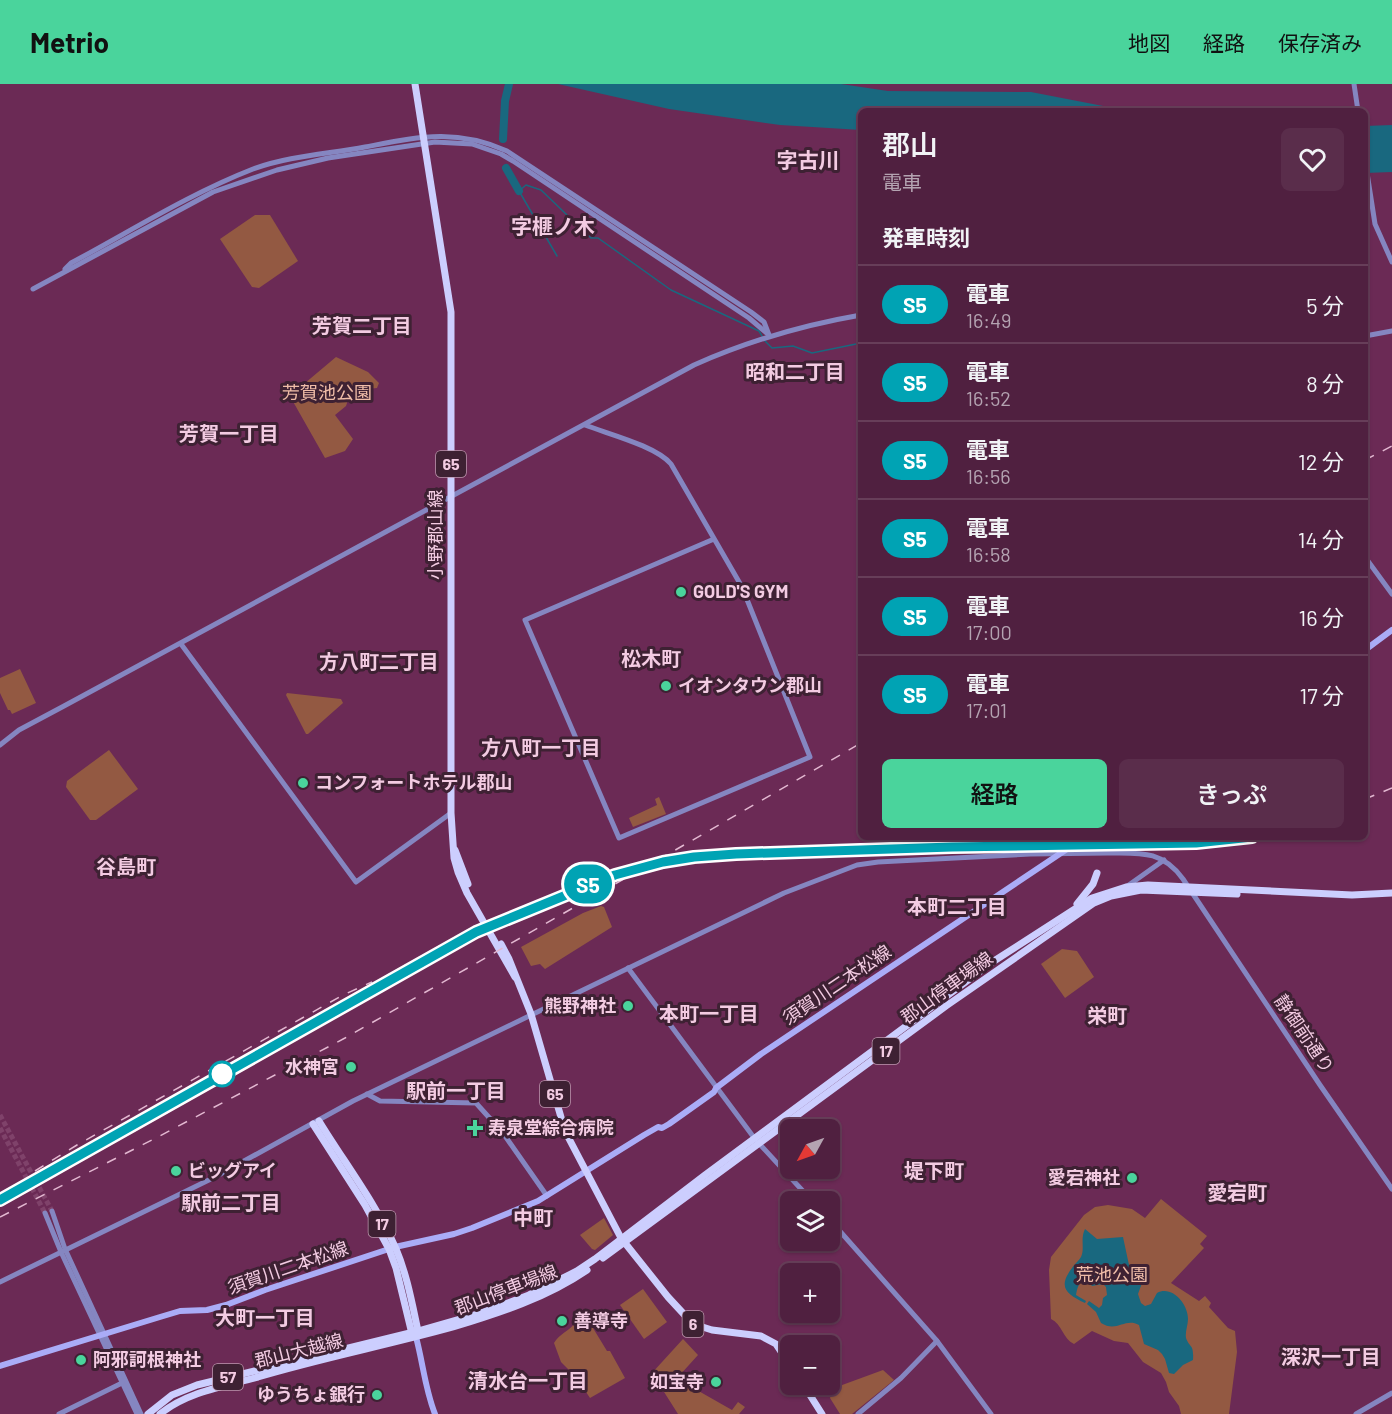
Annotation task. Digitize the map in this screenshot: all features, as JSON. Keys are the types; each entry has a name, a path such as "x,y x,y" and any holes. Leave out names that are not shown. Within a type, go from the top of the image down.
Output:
{"main road":[{"name":"小野郡山線","path":"415,85 451,312 450,813 452,845 477,907 507,960 531,1014 565,1131 623,1241"},
{"path":"1368,648 1392,630"},
{"name":"須賀川二本松線","path":"0,1366 180,1311 199,1312 226,1305 392,1248 461,1232 547,1196 658,1127 662,1128 815,1017 1079,840"},
{"path":"1074,908 1093,884 1097,873"},
{"name":"郡山停車場線","path":"415,1333 496,1314 556,1289 758,1141 994,961 1074,908 1100,894 1126,886 1333,898 1392,896"},
{"name":"郡山停車場線","path":"758,1141 1094,903 1111,896 1141,890 1191,890"},
{"name":"17","path":"316,1123 392,1248 415,1333"},
{"name":"6","path":"623,1241 668,1298 693,1324 712,1330 761,1336 776,1344 780,1350"},
{"path":"415,1333 427,1391 435,1414"},
{"name":"郡山大越線","path":"148,1414 172,1395 197,1385 415,1333"},
{"name":"郡山大越線","path":"160,1414 179,1402 238,1382 415,1333"},
{"path":"810,1395 822,1414"}],"street":[{"path":"1354,84 1358,108"},
{"path":"33,289 213,192 248,179 328,158 424,140 472,144 506,157 749,318 769,335"},
{"path":"1368,178 1375,224 1392,262"},
{"path":"0,745 28,726 694,365 769,335 858,316"},
{"path":"1368,335 1392,331"},
{"path":"585,425 652,450 666,458 714,539 742,587 810,757 619,838 525,621 714,539"},
{"path":"1368,561 1392,594"},
{"path":"182,644 356,882 450,813"},
{"path":"0,1282 215,1177 368,1094 531,1014 784,893 857,866 893,860 1058,854 1142,854 1164,860 1126,886"},
{"name":"静御前通り","path":"1164,860 1179,873 1191,890 1392,1190"},
{"path":"628,968 716,1088 758,1141 803,1191"},
{"path":"368,1094 380,1101 476,1104 503,1133 547,1196"},
{"path":"49,1212 63,1250 139,1414"},
{"path":"840,1231 937,1341 991,1414"},
{"path":"102,1334 122,1383 139,1414"},
{"path":"858,1414 901,1378 937,1341"},
{"path":"59,1414 122,1383"},
{"path":"1356,1414 1392,1393"}],"green space":[{"path":"255,215 270,215 298,261 259,288 252,287 220,239"},
{"name":"芳賀池公園","path":"336,357 368,372 379,383 377,388 357,390 349,397 346,406 335,415 353,439 345,451 325,458 291,398 292,394"},
{"path":"20,669 36,703 12,714 0,693 0,678"},
{"path":"287,693 341,699 343,703 306,734"},
{"path":"109,750 138,789 96,820 90,820 66,787 67,781"},
{"path":"659,797 666,814 633,827 629,818 657,805 655,799"},
{"path":"604,907 612,927 545,969 540,964 531,966 521,947 583,913"},
{"path":"1062,949 1077,951 1094,977 1065,998 1041,964"},
{"name":"荒池公園","path":"1161,1199 1207,1236 1200,1244 1204,1248 1171,1283 1199,1301 1205,1296 1211,1303 1209,1307 1228,1328 1235,1331 1237,1352 1229,1414 1181,1414 1161,1373 1143,1362 1128,1343 1114,1341 1092,1331 1074,1344 1051,1319 1049,1270 1051,1257 1084,1215 1095,1207 1108,1205 1132,1209 1145,1218"},
{"path":"604,1218 613,1235 595,1250 592,1249 580,1235"},
{"path":"643,1289 667,1322 644,1339 620,1305"},
{"path":"582,1310 625,1378 590,1398 576,1377 561,1362 554,1343 574,1324 577,1315"},
{"path":"683,1339 698,1355 679,1376 681,1381 732,1410 738,1402 745,1407 739,1414 678,1414 652,1373"},
{"path":"883,1370 894,1380 852,1414 840,1414 830,1398 831,1395 840,1395 840,1386"}],"water":[{"path":"558,84 841,84 888,91 1031,92 1114,108 858,108 858,130 780,125 669,109"},
{"path":"1392,125 1392,172 1368,173 1368,126"},
{"path":"1085,1229 1097,1239 1123,1237 1129,1265 1142,1283 1138,1294 1141,1303 1145,1306 1151,1304 1157,1293 1163,1291 1173,1294 1182,1302 1187,1313 1186,1338 1192,1348 1193,1360 1183,1365 1174,1374 1169,1373 1165,1359 1158,1350 1144,1344 1139,1325 1129,1323 1107,1326 1101,1323 1096,1312 1087,1304 1089,1301 1099,1308 1102,1305 1103,1298 1107,1295 1103,1284 1092,1286 1086,1279 1082,1281 1076,1295 1086,1301 1085,1303 1073,1297 1066,1290 1065,1281 1082,1254"}],"waterway":[{"path":"503,139 505,101 509,84"},
{"path":"506,168 519,191"},
{"path":"557,256 519,191 526,185 541,190 591,238 598,238 671,290 759,331 762,336"},
{"path":"764,340 772,348 793,346 812,353 858,344"}],"tunnel":[{"path":"0,1115 52,1211"},
{"path":"0,1128 45,1213"}],"railway":[{"path":"1368,458 1392,446"},
{"path":"658,860 858,745"},
{"path":"1368,798 1392,788"},
{"path":"0,1200 476,932 590,884 628,871 694,857 736,853 1196,843 1224,840"},
{"path":"0,1217 345,1038 629,876"},
{"path":"35,1171 343,995 372,982"}],"train":[{"name":"S5","path":"0,1200 476,932 615,875 663,862 736,854 842,849 1196,843 1230,840"}],"place":[{"name":"GOLD'S GYM","path":"681,592"},
{"name":"イオンタウン郡山","path":"666,686"},
{"name":"コンフォートホテル郡山","path":"303,783"},
{"name":"熊野神社","path":"628,1006"},
{"name":"水神宮","path":"351,1067"},
{"name":"寿泉堂綜合病院","path":"475,1128"},
{"name":"ビッグアイ","path":"176,1171"},
{"name":"愛宕神社","path":"1132,1178"},
{"name":"善導寺","path":"562,1321"},
{"name":"阿邪訶根神社","path":"81,1360"},
{"name":"如宝寺","path":"716,1382"},
{"name":"ゆうちょ銀行","path":"377,1395"}],"district":[{"name":"字古川","path":"808,161"},
{"name":"字榧ノ木","path":"553,227"},
{"name":"芳賀二丁目","path":"362,326"},
{"name":"昭和二丁目","path":"795,372"},
{"name":"芳賀一丁目","path":"229,434"},
{"name":"松木町","path":"651,659"},
{"name":"方八町二丁目","path":"379,662"},
{"name":"方八町一丁目","path":"541,748"},
{"name":"谷島町","path":"126,867"},
{"name":"本町二丁目","path":"957,907"},
{"name":"本町一丁目","path":"709,1014"},
{"name":"栄町","path":"1107,1016"},
{"name":"駅前一丁目","path":"456,1091"},
{"name":"堤下町","path":"934,1171"},
{"name":"愛宕町","path":"1237,1193"},
{"name":"駅前二丁目","path":"231,1203"},
{"name":"中町","path":"533,1218"},
{"name":"大町一丁目","path":"265,1318"},
{"name":"深沢一丁目","path":"1331,1357"},
{"name":"清水台一丁目","path":"528,1381"}]}
